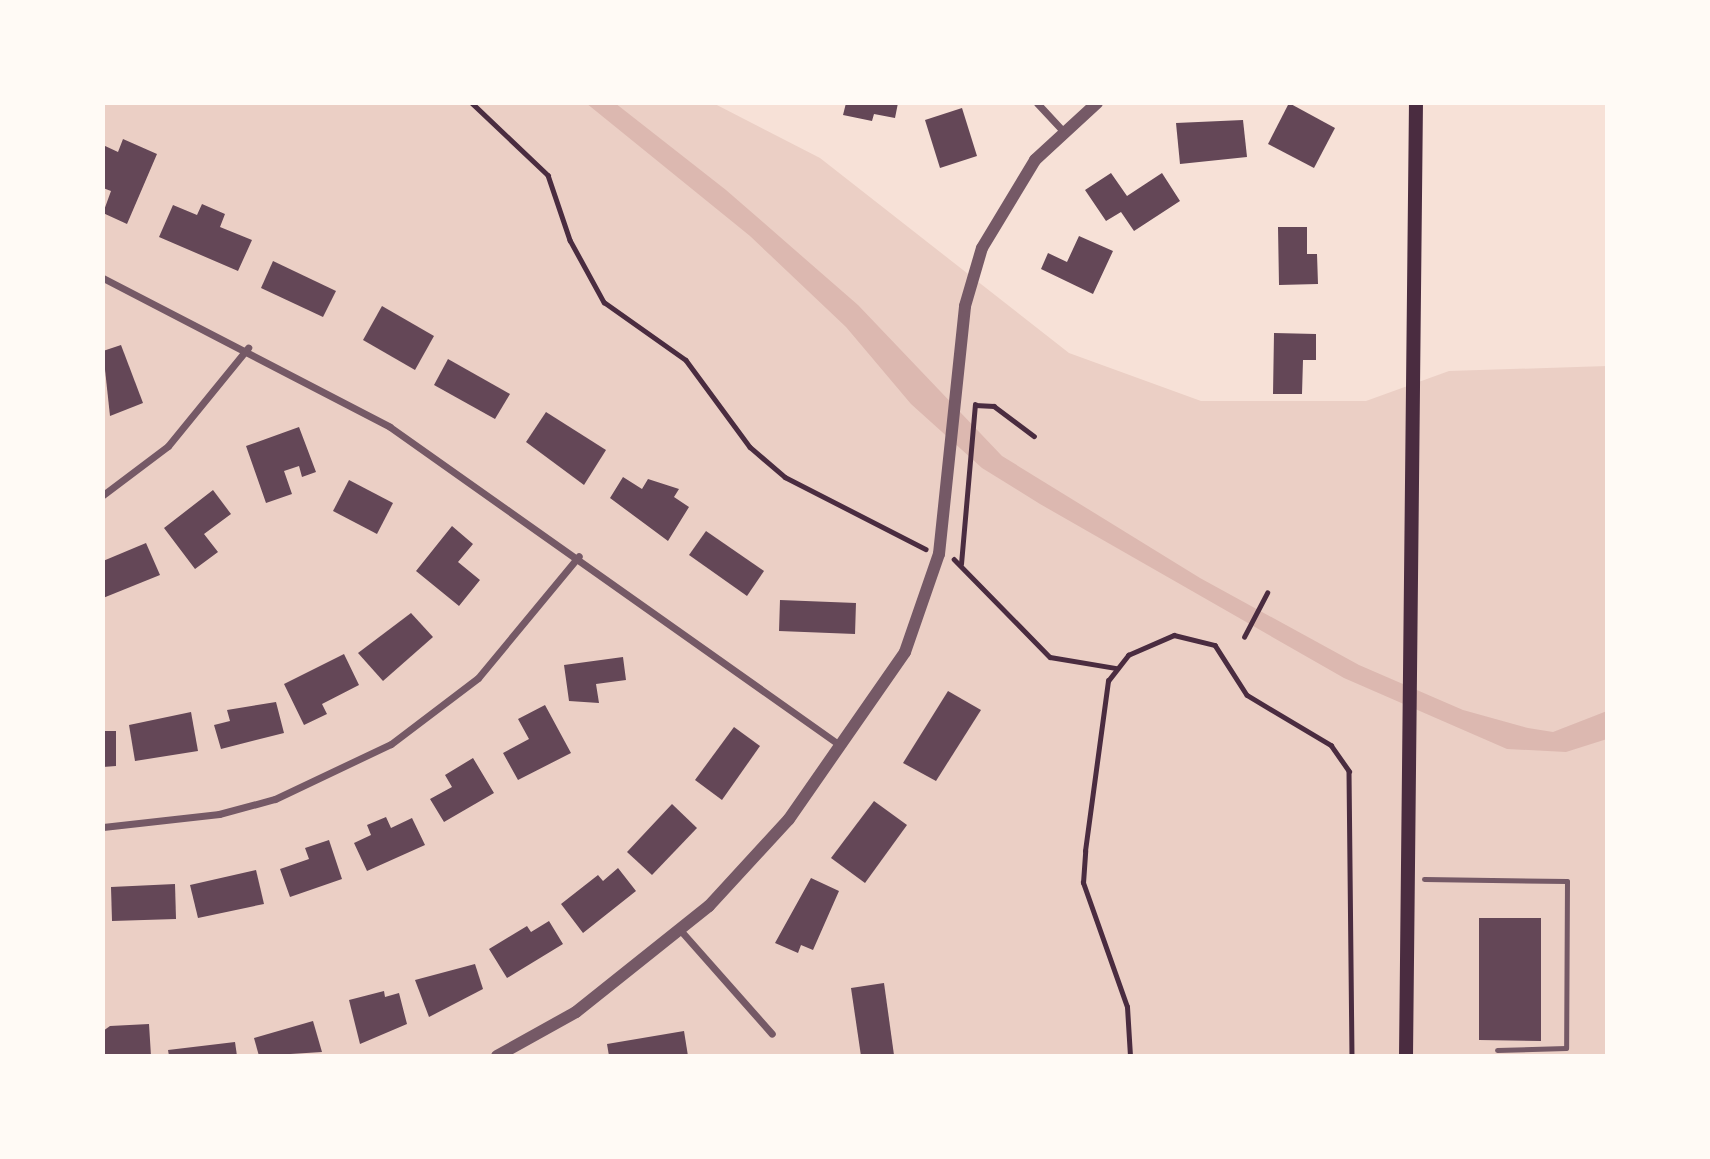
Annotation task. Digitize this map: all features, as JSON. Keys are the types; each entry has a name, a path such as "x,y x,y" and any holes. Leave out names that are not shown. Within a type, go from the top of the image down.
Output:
{"main road":[{"path":"1406,1056 1416,103"}],"street":[{"path":"1037,103 1063,131"},
{"path":"497,1056 576,1012 681,931 789,819 905,652 939,554 973,274 1005,202 1063,131 1097,103"},
{"path":"103,278 248,348 390,427 579,556 841,747"},
{"path":"103,495 168,446 248,348"},
{"path":"103,827 219,814 275,799 391,744 478,678 579,556"},
{"path":"681,931 772,1034"}],"lane":[{"path":"1424,879 1567,881 1566,1048 1497,1051"}],"path":[{"path":"472,103 548,175 570,240 604,302 686,360 750,447 785,477 961,565 1049,657 1116,668"},
{"path":"961,565 975,405 994,406 1034,436"},
{"path":"1244,638 1267,593"},
{"path":"1130,1056 1127,1007 1083,883 1101,709 1116,668 1147,644 1174,635 1196,638 1225,654 1257,704 1314,733 1342,757 1352,782 1352,1056"}],"shaded area":[{"path":"103,103 713,103 820,158 1069,353 1201,401 1366,401 1449,371 1607,366 1607,1056 103,1056"},
{"path":"586,103 615,103 726,190 858,305 1002,456 1200,578 1359,665 1463,710 1528,728 1553,732 1607,711 1607,739 1566,752 1507,749 1344,678 982,468 911,404 846,327 750,236"}],"building":[{"path":"846,103 898,103 895,118 874,114 872,121 843,115"},
{"path":"1289,103 1335,128 1314,168 1268,144"},
{"path":"962,108 977,156 940,168 925,120"},
{"path":"1243,120 1247,157 1180,164 1176,123"},
{"path":"123,139 157,154 127,224 103,213 111,191 103,188 103,145 118,152"},
{"path":"1111,173 1127,196 1162,173 1180,201 1134,231 1121,212 1106,221 1085,190"},
{"path":"202,204 225,214 220,227 252,240 238,271 159,237 173,205 197,215"},
{"path":"1278,227 1307,227 1307,254 1317,254 1318,284 1279,285"},
{"path":"1079,236 1113,251 1093,294 1041,269 1048,253 1067,262"},
{"path":"273,261 336,291 323,317 261,288"},
{"path":"382,306 434,336 415,370 363,340"},
{"path":"1274,333 1316,334 1316,360 1303,360 1302,394 1273,394"},
{"path":"121,345 143,403 110,416 103,351"},
{"path":"448,359 510,394 495,419 434,385"},
{"path":"546,412 606,450 584,485 526,442"},
{"path":"299,427 316,472 302,477 299,466 284,471 292,494 266,503 246,446"},
{"path":"623,477 642,489 648,479 679,489 674,497 689,507 668,541 610,498"},
{"path":"349,480 393,503 377,534 333,511"},
{"path":"213,490 231,514 204,534 218,552 195,569 164,528"},
{"path":"452,526 473,544 458,562 480,580 459,606 416,571"},
{"path":"706,531 764,571 747,596 689,555"},
{"path":"146,543 160,575 103,598 103,561"},
{"path":"780,600 856,603 855,634 779,631"},
{"path":"411,613 433,637 383,681 358,653"},
{"path":"344,654 359,685 322,704 327,714 304,725 284,684"},
{"path":"623,657 626,680 596,684 599,703 569,701 564,665"},
{"path":"948,691 981,710 936,781 903,763"},
{"path":"276,702 284,733 221,749 214,725 230,721 227,710"},
{"path":"545,705 571,753 518,780 503,753 529,739 518,719"},
{"path":"191,712 198,751 135,761 129,725"},
{"path":"734,727 760,746 722,800 695,780"},
{"path":"103,731 116,731 116,766 103,767"},
{"path":"473,758 494,793 444,822 430,799 452,787 445,775"},
{"path":"874,801 907,825 865,883 831,858"},
{"path":"672,804 697,828 652,875 627,852"},
{"path":"386,817 391,828 412,818 425,845 367,871 354,843 371,835 367,825"},
{"path":"329,840 342,879 290,897 280,869 309,859 305,848"},
{"path":"618,868 636,891 583,933 561,904 598,875 603,881"},
{"path":"256,870 264,904 198,918 190,885"},
{"path":"811,878 839,891 813,950 801,945 798,953 775,943"},
{"path":"175,884 176,919 112,921 111,887"},
{"path":"1479,918 1541,918 1541,1041 1479,1040"},
{"path":"549,921 563,944 507,978 489,949 527,926 531,932"},
{"path":"475,964 483,989 429,1017 415,980"},
{"path":"884,983 894,1055 861,1056 851,988"},
{"path":"384,991 385,997 399,993 407,1024 360,1044 349,1000"},
{"path":"313,1021 322,1052 259,1056 254,1038"},
{"path":"149,1024 151,1056 103,1056 103,1031 110,1026"},
{"path":"684,1031 688,1056 609,1056 607,1044"},
{"path":"235,1042 237,1056 169,1056 168,1050"}]}
